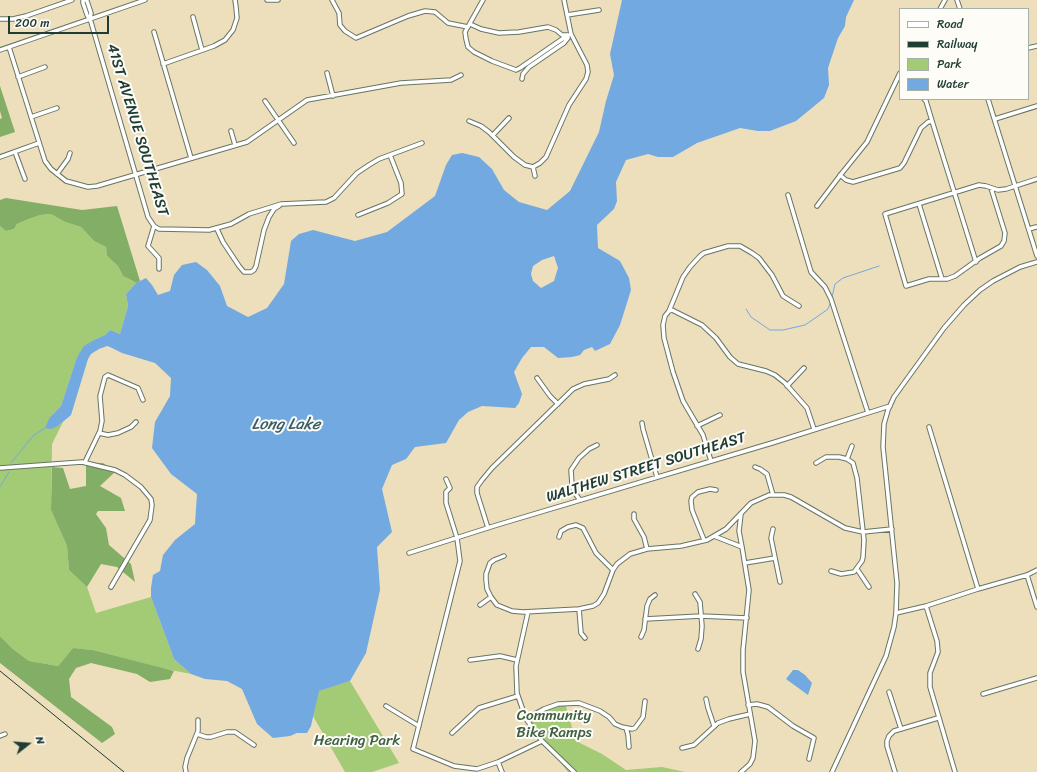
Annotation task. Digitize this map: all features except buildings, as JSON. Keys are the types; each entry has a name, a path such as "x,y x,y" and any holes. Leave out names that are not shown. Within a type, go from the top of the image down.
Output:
{"street":[{"path":"0,19 13,19 26,16 72,0"},
{"name":"41ST AVENUE SOUTHEAST","path":"84,0 82,2 90,19 148,217 154,226 148,246 159,258 159,269"},
{"path":"0,50 143,0"},
{"path":"163,64 214,46 225,40 233,30 237,18 234,0"},
{"path":"267,0 278,0"},
{"path":"332,0 339,13 340,25 345,31 356,38 401,19 425,11 435,12 448,23 499,33 519,32 548,27 556,30 562,35 569,35"},
{"path":"483,0 466,32 466,39 468,47 474,52 492,61 516,70 569,35"},
{"path":"469,121 493,135 521,163 533,167 546,157 569,105 588,76 587,65 569,35 564,0"},
{"path":"567,14 599,10"},
{"path":"193,17 202,50"},
{"path":"154,32 191,158"},
{"path":"522,79 523,74 529,67 564,43 569,35"},
{"path":"9,47 45,161 57,174 73,184 88,187 97,186 250,140 307,100 402,83 451,80 461,75"},
{"path":"18,76 45,67"},
{"path":"327,73 333,96"},
{"path":"817,206 872,134 899,75"},
{"path":"925,100 976,262"},
{"path":"988,100 1037,256"},
{"path":"266,101 294,143"},
{"path":"995,119 1037,106"},
{"path":"31,117 57,108"},
{"path":"493,135 509,118"},
{"path":"840,175 846,180 853,182 900,168 904,163 921,128 928,122 932,121"},
{"path":"231,131 235,145"},
{"path":"0,157 39,143"},
{"path":"154,226 159,229 173,230 217,229 231,224 259,210 287,203 318,203 330,201 364,167 379,159 422,143"},
{"path":"15,152 25,179"},
{"path":"57,174 68,159 70,153"},
{"path":"358,214 388,203 402,194 401,183 390,155"},
{"path":"533,167 535,176"},
{"path":"991,188 1005,233 1004,241 1001,246 947,279 929,279 906,286 885,214 979,185 991,188 998,190 1006,190 1037,179"},
{"path":"788,195 811,272 825,287 830,299 868,413"},
{"path":"919,204 942,279"},
{"path":"217,229 223,242 239,266 244,272 251,272 256,266 264,230 269,217 274,209 280,205"},
{"path":"1029,229 1036,227"},
{"path":"711,461 703,435 683,401 673,372 664,338 664,321 666,313 669,311 683,279 690,267 700,256 720,248 735,245 746,249 759,258 772,275 783,296 799,306"},
{"path":"832,772 886,656 891,642 896,612 897,583 883,446 884,424 890,406 894,397 944,328 967,302 980,290 1000,277 1020,267 1037,262"},
{"path":"669,311 672,310 702,325 716,338 730,357 738,364 775,375 807,408 814,429"},
{"path":"787,386 804,368"},
{"path":"488,528 479,500 477,487 492,468 573,389 584,384 609,379 615,375"},
{"path":"85,462 99,433 102,421 100,396 105,377 108,376 138,388 143,400"},
{"path":"537,378 558,404"},
{"name":"WALTHEW STREET SOUTHEAST","path":"409,553 890,406"},
{"path":"697,426 720,415"},
{"path":"99,433 108,435 118,434 131,427 136,422"},
{"path":"642,423 657,477"},
{"path":"929,427 978,589"},
{"path":"580,500 574,492 570,477 571,470 579,458 589,449 597,445"},
{"path":"847,459 852,446"},
{"path":"816,464 826,457 839,457 847,459 853,463 856,471 863,532 863,557 854,572 841,574 831,571"},
{"path":"0,468 85,462 115,470 125,475 141,487 151,499 152,504 150,520 111,587"},
{"path":"755,468 760,469 767,474 773,495"},
{"path":"446,479 450,488 446,492 446,503 457,538 460,561 413,749 454,766 477,768 498,762 542,741"},
{"path":"704,540 692,510 691,501 692,497 698,492 710,489 716,490"},
{"path":"504,556 490,563 486,580 491,597 498,605 512,611 528,612 579,609 587,608 598,603 604,594 613,570 617,564 630,554 647,549 682,546 714,536 726,529 751,503 757,499 773,495 784,495 840,526 863,532 892,529"},
{"path":"634,514 634,519 644,537 647,549"},
{"path":"741,514 739,531 749,590 743,663 748,705 755,741 755,752 750,764 744,771"},
{"path":"559,537 561,531 568,527 576,525 583,528 596,554 613,570"},
{"path":"773,529 772,538 780,582"},
{"path":"714,536 742,547"},
{"path":"745,563 775,558"},
{"path":"857,569 869,587"},
{"path":"896,612 926,606 1027,575 1037,570"},
{"path":"1027,575 1037,607"},
{"path":"695,594 700,602 701,616 701,639 698,649"},
{"path":"641,637 647,606 650,599 655,595"},
{"path":"480,604 491,597"},
{"path":"926,606 937,641 938,652 930,673 929,681 938,718 955,772"},
{"path":"579,609 581,633 585,638"},
{"path":"528,612 517,660 516,680 518,696 526,719 542,741 574,772"},
{"path":"645,618 701,616 747,618"},
{"path":"470,660 500,656 517,660"},
{"path":"984,694 1037,678"},
{"path":"889,692 901,728"},
{"path":"452,733 479,708 518,696"},
{"path":"706,699 714,726"},
{"path":"526,719 544,709 558,704 579,703 600,711 609,717 615,724 632,729 635,728 643,716 645,701"},
{"path":"748,705 757,704 768,708 793,726 814,738 809,759"},
{"path":"386,706 419,726"},
{"path":"682,748 694,745 714,726 729,718 750,714"},
{"path":"895,772 887,741 889,736 894,731 901,728 938,718"},
{"path":"186,772 185,767 187,758 197,734 199,725 198,720"},
{"path":"626,728 629,747"},
{"path":"197,734 211,737 227,732 235,732 254,745"},
{"path":"0,736 5,734"},
{"path":"498,762 502,772"},
{"path":"454,766 454,772"}],"green space":[{"path":"0,86 15,132 0,137 0,119 2,118 0,111"},
{"path":"6,198 82,210 117,206 140,281 136,283 123,276 118,266 107,256 106,247 94,241 81,227 65,222 51,214 40,215 26,220 17,224 14,229 6,231 0,226 0,200"},
{"path":"51,214 65,222 81,227 94,241 106,247 107,256 118,266 123,276 136,283 126,294 128,306 120,334 110,330 105,335 96,339 77,357 61,406 50,417 58,426 63,422 52,444 51,510 67,546 69,570 87,587 96,613 151,597 174,659 191,674 161,668 93,650 73,648 58,666 29,661 13,649 0,636 0,226 7,231 14,229 17,224 26,220 40,215"},
{"path":"103,463 115,472 100,486 121,498 125,511 98,511 96,514 106,528 109,545 131,564 135,582 117,567 101,564 87,587 69,570 67,546 51,510 52,467 63,468 70,489 86,486 86,464"},
{"path":"0,636 13,649 29,661 58,666 73,648 93,650 174,671 170,679 150,682 137,674 91,663 76,668 69,679 71,697 112,727 115,734 102,743 0,663"},
{"name":"Hearing Park","path":"350,681 399,763 372,772 345,772 313,716 318,691"},
{"name":"Community Bike Ramps","path":"565,703 576,741 602,754 626,770 662,767 685,772 568,772 526,719 558,704"}],"water":[{"name":"Long Lake","path":"622,0 854,0 846,17 845,26 838,38 828,68 829,85 824,98 796,121 770,131 740,128 697,143 673,157 658,157 648,154 626,160 616,182 617,201 614,209 597,225 598,248 620,261 629,278 631,290 620,325 610,344 595,351 592,347 584,350 580,355 558,358 544,347 531,347 522,358 514,372 522,394 519,403 515,408 482,406 468,412 459,420 446,443 415,447 406,459 392,465 382,489 392,532 377,547 380,590 366,653 350,681 319,691 311,726 307,733 297,733 290,736 273,738 257,724 242,689 227,681 205,679 191,674 174,659 151,597 153,575 160,571 163,555 175,540 195,524 197,494 171,474 152,448 155,422 170,396 171,378 155,363 122,353 107,346 99,349 91,354 88,359 71,415 58,426 51,429 45,428 50,417 61,406 77,357 84,346 105,335 110,330 120,334 128,306 126,294 136,283 146,278 158,295 170,291 174,275 182,265 196,262 207,270 220,286 227,306 248,317 267,308 284,284 291,241 299,234 313,230 355,241 387,232 435,196 446,165 452,155 462,153 479,157 492,169 504,190 519,202 547,210 570,191 599,132 614,75 610,54","holes":["554,256 558,268 554,281 541,288 533,281 531,274 533,266 542,260"]},
{"path":"793,670 798,670 812,683 808,695 786,679"}],"waterway":[{"path":"832,297 835,284 843,278 879,266"},
{"path":"746,309 751,317 770,330 783,330 805,325 828,309 830,304"},
{"path":"11,463 33,436 45,428"},
{"path":"0,487 9,472"}],"railway":[{"path":"0,671 124,772"}]}
